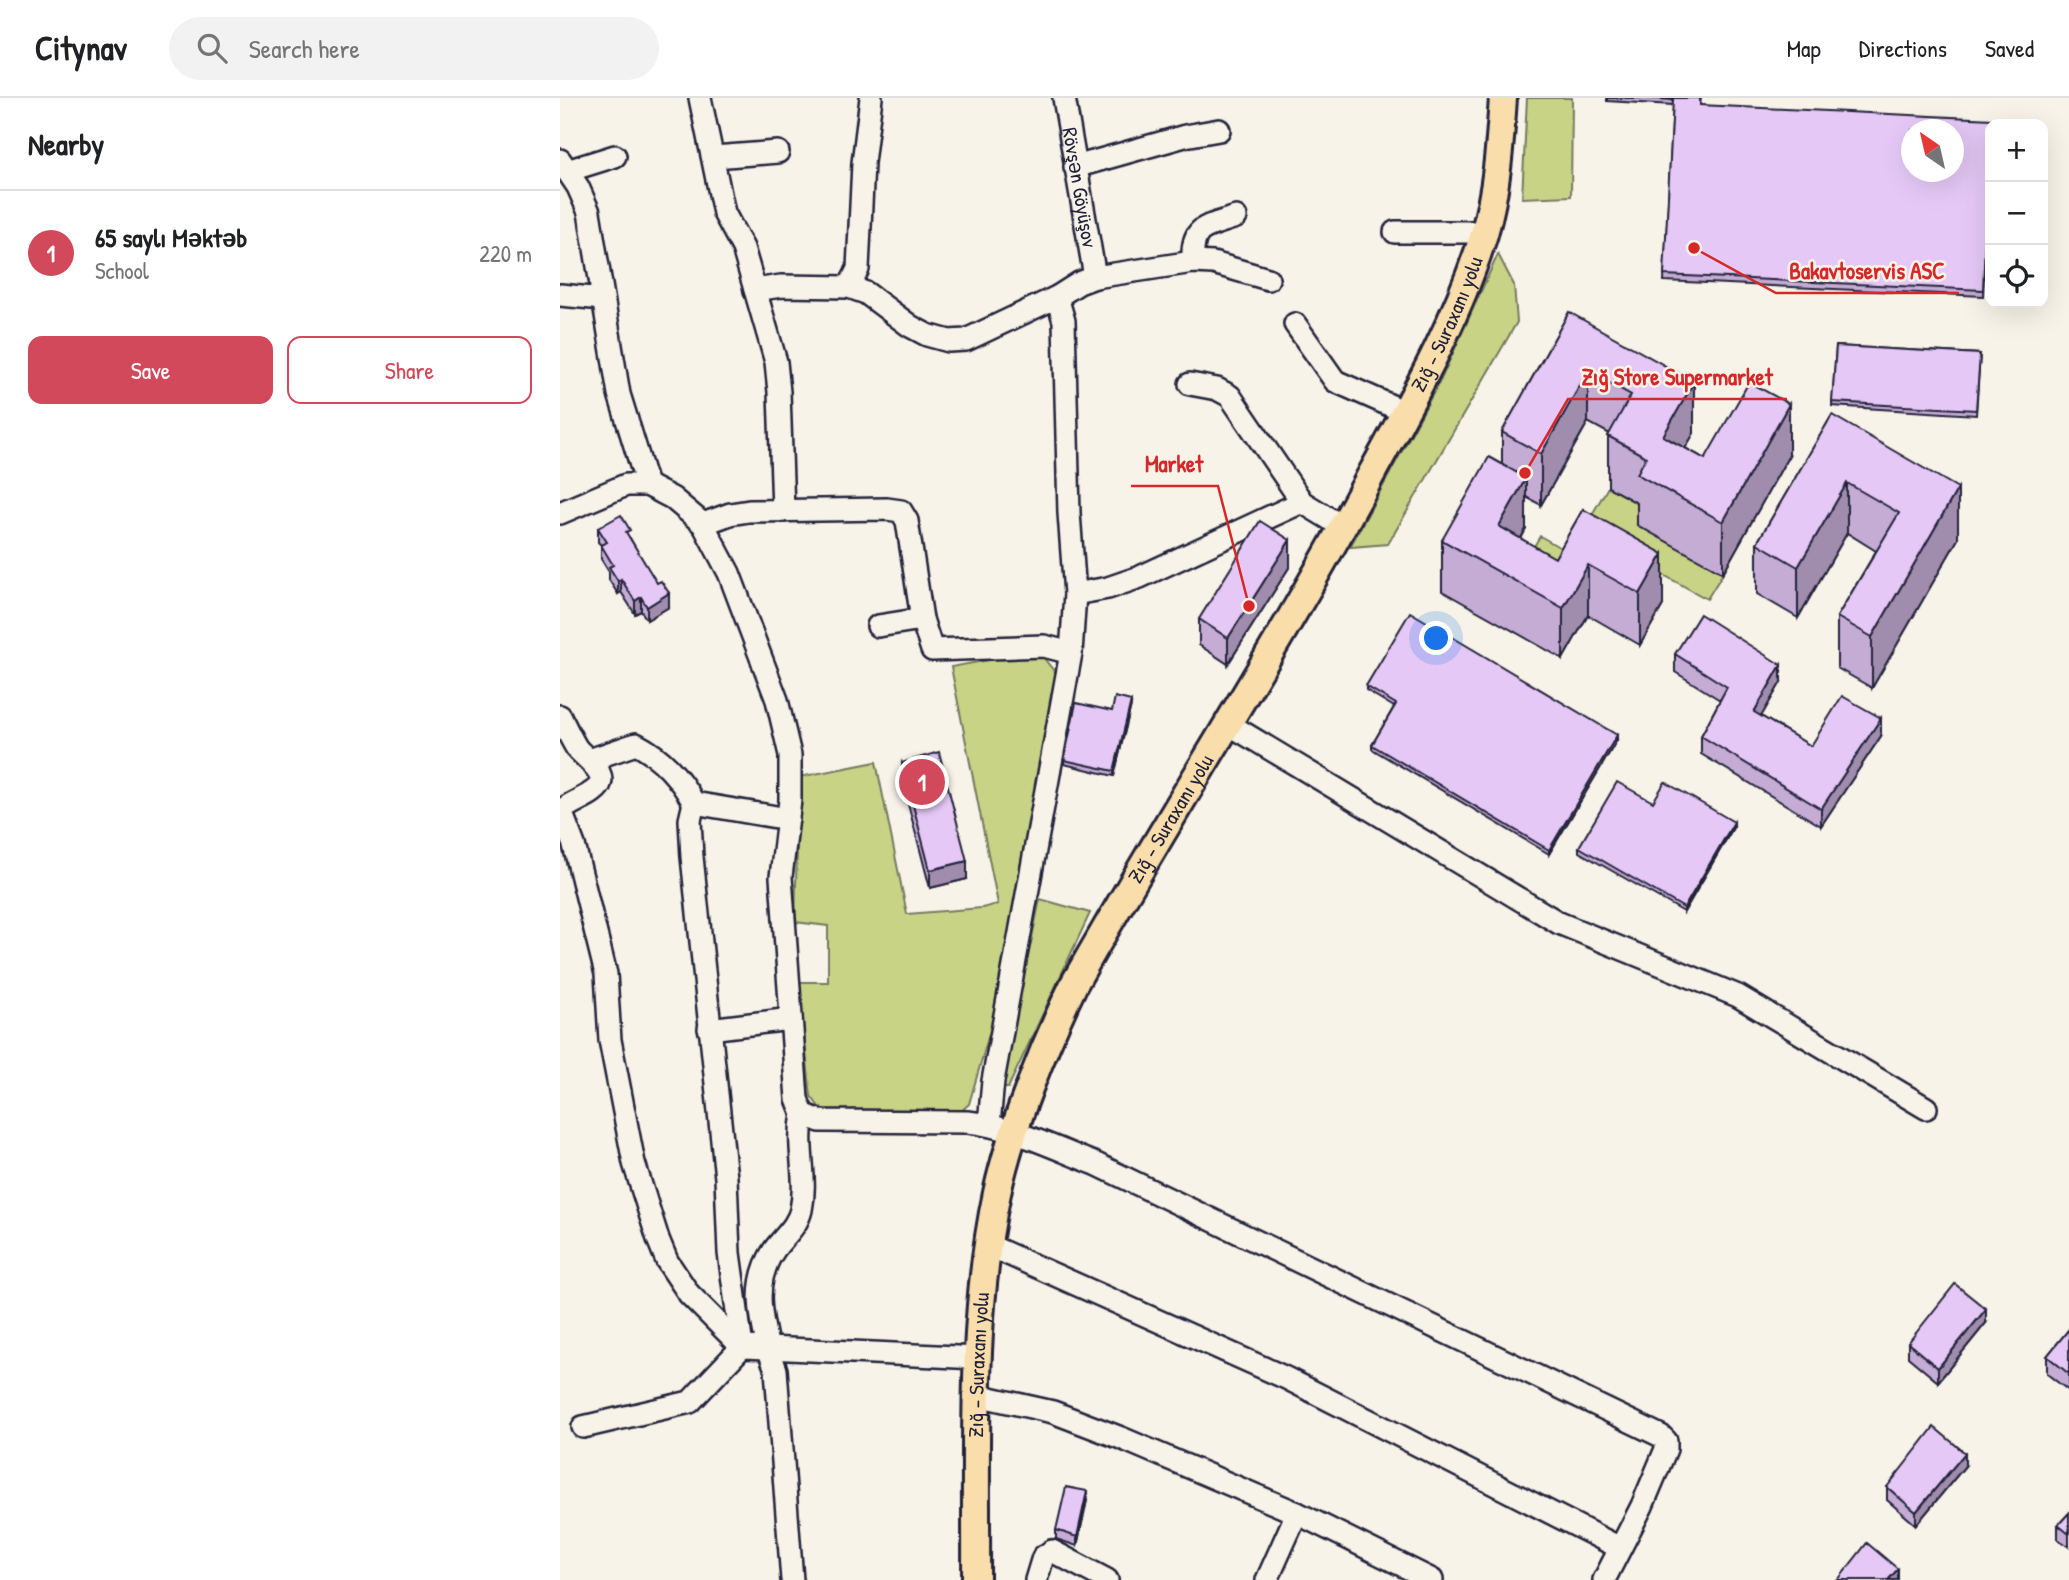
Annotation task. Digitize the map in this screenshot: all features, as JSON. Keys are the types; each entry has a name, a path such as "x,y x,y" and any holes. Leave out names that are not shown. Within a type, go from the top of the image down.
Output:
{"main road":[{"name":"Zığ - Suraxanı yolu","path":"976,1580 978,1358 988,1245 998,1191 1015,1132 1052,1028 1074,984 1343,527 1447,328 1467,282 1484,232 1495,186 1503,98"}],"street":[{"path":"700,98 724,212 743,247 776,362 783,511"},
{"path":"849,287 858,269 863,163 871,98"},
{"name":"Rövşən Göyüşov","path":"1064,98 1095,277"},
{"path":"1076,167 1185,136 1219,130"},
{"path":"714,157 778,152"},
{"path":"615,156 564,165 589,212 619,394 647,485"},
{"path":"1193,262 1192,242 1197,234 1208,226 1236,217"},
{"path":"1395,232 1484,232"},
{"path":"755,290 781,286 849,287 866,293 910,326 927,335 949,341 967,341 1095,277 1193,262 1213,263 1268,279"},
{"path":"560,295 603,299"},
{"path":"989,1124 993,1081 1071,653 1074,594 1064,321 1056,297"},
{"path":"1295,324 1335,381 1405,412"},
{"path":"1190,384 1217,389 1230,396 1303,502 1343,527"},
{"path":"560,513 626,485 647,485 672,498 703,524 729,573 777,701 790,755 790,800 781,877 797,1099 803,1114 799,1134 804,1188 800,1213 791,1230 773,1251 762,1275 759,1297 768,1348 776,1370 792,1580"},
{"path":"1074,594 1108,588 1140,577 1303,502"},
{"path":"703,524 730,514 887,509 901,511 907,521 922,619 932,650 1044,646 1071,653"},
{"path":"878,626 922,619"},
{"path":"560,716 576,748 592,759 600,774 600,783 596,790 570,803 561,811 574,845 606,974 610,1040 634,1163 667,1261 689,1294 742,1347 978,1358"},
{"path":"1227,723 1559,923 1738,996 1926,1108"},
{"path":"592,759 636,744 655,754 681,780 694,803 690,820 692,857 726,1178 729,1253 742,1347"},
{"path":"694,803 788,819"},
{"path":"709,1029 791,1019"},
{"path":"803,1114 820,1121 968,1122 989,1124 1015,1132 1096,1164 1661,1436 1666,1441 1667,1449 1642,1506 1604,1580"},
{"path":"988,1245 1286,1378 1620,1548"},
{"path":"583,1427 690,1402 742,1347"},
{"path":"977,1395 1053,1412 1297,1513 1432,1580"},
{"path":"1267,1580 1297,1513"},
{"path":"1036,1580 1043,1557 1052,1551 1107,1580"}],"green space":[{"path":"1527,98 1572,98 1571,196 1522,198"},
{"path":"1498,254 1514,285 1517,322 1388,544 1350,547 1442,377"},
{"path":"1608,487 1646,508 1637,525 1723,573 1707,599 1583,530"},
{"path":"1540,536 1566,551 1547,584 1521,569"},
{"path":"1038,651 1058,676 998,1003 969,1104 959,1113 830,1113 819,1107 811,1096 798,982 828,982 828,926 795,922 799,777 876,762 907,914 982,908 998,904 951,667"},
{"path":"1040,899 1090,913 1008,1088 1001,1088"}],"building":[{"path":"1642,98 1700,98 1700,105 1992,119 1985,119 1983,290 1664,275 1673,100"},
{"path":"1569,312 1694,382 1663,436 1705,459 1749,382 1789,404 1723,522 1637,474 1646,457 1608,436 1631,395 1588,371 1541,454 1502,432"},
{"path":"1836,346 1980,354 1976,410 1832,402"},
{"path":"1832,415 1958,488 1872,637 1837,617 1899,513 1847,483 1798,567 1757,543"},
{"path":"1489,457 1526,478 1499,526 1555,558 1583,509 1663,554 1640,594 1588,565 1563,608 1442,540"},
{"path":"621,515 630,530 626,532 657,583 661,581 669,593 647,607 641,597 635,601 621,579 618,581 609,567 613,565 601,545 607,542 598,528"},
{"path":"1260,521 1290,540 1228,638 1199,619"},
{"path":"1410,612 1617,735 1549,850 1372,745 1396,704 1366,686"},
{"path":"1700,614 1781,665 1754,712 1811,746 1842,696 1881,718 1821,809 1701,736 1727,687 1675,654"},
{"path":"1115,697 1131,701 1114,771 1064,760 1076,703 1112,711"},
{"path":"939,752 967,861 930,870 902,763"},
{"path":"1617,782 1653,802 1665,782 1734,822 1684,908 1579,847"},
{"path":"1955,1284 1986,1309 1938,1368 1908,1343"},
{"path":"2069,1329 2069,1374 2047,1356"},
{"path":"1934,1427 1965,1453 1916,1512 1887,1487"},
{"path":"1066,1487 1087,1491 1077,1537 1056,1530"},
{"path":"2069,1513 2069,1534 2058,1525"},
{"path":"1867,1543 1898,1569 1888,1580 1838,1580"}],"place":[{"name":"Bakavtoservis ASC","path":"1694,248"},
{"name":"Zığ Store Supermarket","path":"1525,473"},
{"name":"Market","path":"1249,606"},
{"name":"65 saylı Məktəb","path":"922,782"}]}
